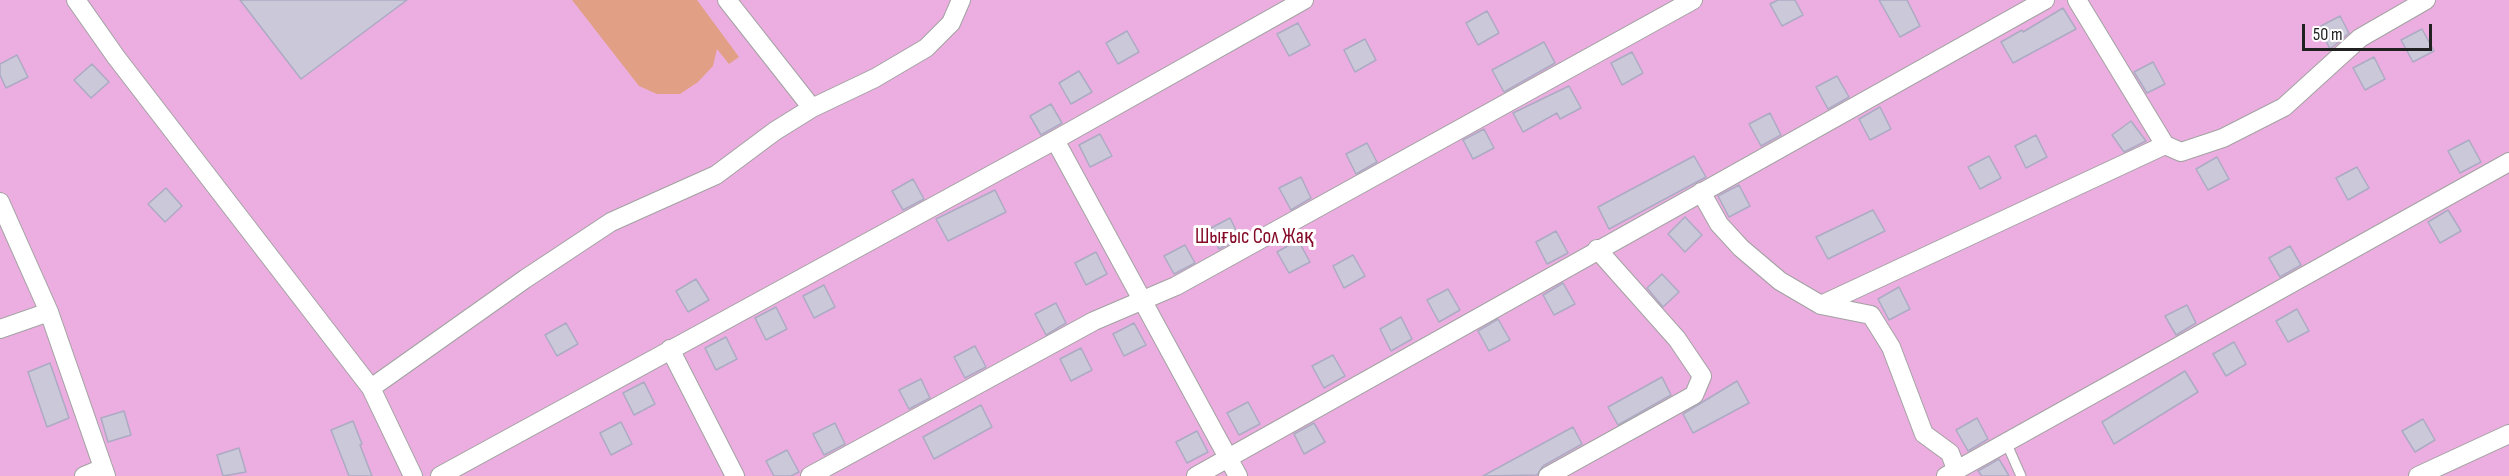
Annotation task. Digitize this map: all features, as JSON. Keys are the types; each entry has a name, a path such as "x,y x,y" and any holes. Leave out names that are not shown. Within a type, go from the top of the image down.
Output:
{"street":[{"path":"76,0 116,57 371,388 413,476"},
{"path":"727,0 812,108"},
{"path":"371,388 525,279 611,222 716,175 775,131 812,108 875,78 926,48 951,22 961,0"},
{"path":"440,476 1055,140 1304,0"},
{"path":"810,476 1083,327 1176,286 1693,0"},
{"path":"1196,476 1597,249 2045,0"},
{"path":"2077,0 2165,145 2181,152 2223,138 2284,107 2360,38 2426,0"},
{"path":"1055,140 1238,476"},
{"path":"1821,305 2165,145"},
{"path":"1701,192 1719,224 1741,248 1779,281 1821,305 1871,315 1891,347 1923,434 1950,453 1951,473 2509,162"},
{"path":"0,202 49,312 104,472 84,476"},
{"path":"1548,476 1694,395 1702,376 1677,339 1597,249"},
{"path":"0,329 49,312"},
{"path":"670,349 735,476"},
{"path":"2418,476 2509,434"}],"lane":[{"path":"2006,442 2021,476"}],"green space":[{"name":"Шығыс Сол Жақ","path":"0,0 2509,0 2509,476 0,476"}],"shaded area":[{"path":"572,0 697,0 739,57 729,64 717,49 713,66 698,82 680,94 657,94 639,86"}],"building":[{"path":"240,0 407,0 301,79"},
{"path":"1778,0 1795,0 1803,15 1782,26 1770,4"},
{"path":"1879,0 1907,0 1920,26 1900,37"},
{"path":"2063,8 2076,29 2013,63 2001,42 2022,30 2023,32"},
{"path":"1487,11 1499,33 1478,45 1466,23"},
{"path":"2340,16 2349,33 2330,49 2319,27"},
{"path":"1298,23 1310,45 1289,56 1277,34"},
{"path":"2422,29 2434,51 2413,62 2401,40"},
{"path":"1127,31 1139,52 1118,64 1106,43"},
{"path":"1365,39 1376,60 1355,72 1344,50"},
{"path":"1544,42 1555,63 1504,92 1492,70"},
{"path":"1632,52 1643,73 1622,85 1611,63"},
{"path":"17,55 28,77 6,88 0,75 0,64"},
{"path":"2374,57 2385,79 2365,90 2353,68"},
{"path":"2153,62 2165,84 2147,93 2134,72"},
{"path":"92,64 109,82 91,98 74,80"},
{"path":"1079,71 1092,92 1071,104 1059,83"},
{"path":"1837,76 1849,97 1828,109 1816,87"},
{"path":"1569,86 1581,108 1560,119 1557,113 1523,132 1513,113"},
{"path":"1051,104 1062,123 1041,135 1030,116"},
{"path":"1880,107 1891,129 1870,140 1859,119"},
{"path":"1770,113 1781,135 1761,146 1749,124"},
{"path":"2131,121 2146,141 2124,152 2112,135"},
{"path":"1484,129 1494,148 1473,159 1463,140"},
{"path":"1100,134 1112,156 1090,167 1079,145"},
{"path":"2036,135 2047,157 2026,168 2015,146"},
{"path":"2469,140 2481,162 2460,173 2448,151"},
{"path":"1367,143 1377,162 1356,174 1346,154"},
{"path":"1694,156 1706,177 1609,229 1598,207"},
{"path":"1989,156 2001,178 1980,189 1968,167"},
{"path":"2217,157 2229,179 2208,190 2196,169"},
{"path":"2357,167 2369,188 2348,200 2336,178"},
{"path":"1301,177 1311,198 1291,210 1279,188"},
{"path":"913,179 924,199 903,210 892,191"},
{"path":"1739,185 1750,206 1729,217 1718,196"},
{"path":"166,188 182,206 165,222 148,204"},
{"path":"995,190 1006,212 948,241 936,219"},
{"path":"1873,210 1885,231 1828,259 1816,237"},
{"path":"2448,210 2461,231 2440,243 2428,222"},
{"path":"1685,217 1702,235 1685,252 1668,234"},
{"path":"1230,218 1240,238 1219,249 1209,229"},
{"path":"1556,231 1568,253 1547,264 1536,242"},
{"path":"1298,240 1310,262 1289,273 1277,252"},
{"path":"1185,245 1195,263 1174,274 1164,256"},
{"path":"2290,246 2301,265 2280,277 2269,258"},
{"path":"1096,252 1107,274 1086,285 1075,263"},
{"path":"1353,255 1365,276 1344,288 1333,266"},
{"path":"1662,274 1679,292 1663,307 1647,288"},
{"path":"696,279 709,300 688,312 676,291"},
{"path":"1563,283 1575,304 1554,315 1543,295"},
{"path":"824,285 835,307 814,318 803,296"},
{"path":"1899,287 1910,309 1889,320 1878,299"},
{"path":"1448,289 1460,310 1439,322 1427,300"},
{"path":"1056,303 1066,323 1046,335 1035,314"},
{"path":"2187,305 2196,323 2176,335 2165,316"},
{"path":"776,307 787,329 766,340 755,318"},
{"path":"2297,309 2309,331 2288,342 2276,321"},
{"path":"1401,317 1412,339 1391,351 1380,329"},
{"path":"1498,319 1510,340 1489,351 1478,331"},
{"path":"566,323 578,344 557,356 545,335"},
{"path":"1134,323 1146,345 1124,356 1113,334"},
{"path":"726,337 737,359 716,370 705,348"},
{"path":"2234,342 2246,364 2226,376 2213,354"},
{"path":"975,346 986,367 965,378 954,357"},
{"path":"1081,348 1092,370 1071,381 1060,359"},
{"path":"1333,355 1345,376 1324,388 1312,366"},
{"path":"50,363 69,418 47,427 28,372"},
{"path":"2185,371 2198,392 2114,444 2102,422"},
{"path":"1662,377 1671,395 1618,425 1608,407"},
{"path":"921,379 930,398 909,409 899,390"},
{"path":"1737,381 1749,403 1693,433 1683,414"},
{"path":"644,382 655,404 634,415 623,393"},
{"path":"1248,402 1260,424 1239,435 1227,413"},
{"path":"981,405 992,427 934,459 923,437"},
{"path":"124,411 131,435 108,442 101,418"},
{"path":"1977,418 1988,439 1968,451 1956,430"},
{"path":"2423,419 2435,440 2415,452 2402,431"},
{"path":"353,421 372,476 349,476 331,430"},
{"path":"621,422 632,444 611,455 600,433"},
{"path":"835,423 845,444 824,455 813,434"},
{"path":"1314,423 1325,442 1304,454 1294,434"},
{"path":"1573,427 1582,444 1543,466 1537,475 1483,476"},
{"path":"1197,431 1208,452 1187,463 1176,442"},
{"path":"239,448 246,472 223,476 217,455"},
{"path":"787,450 799,472 791,476 774,476 766,461"},
{"path":"1999,459 2009,476 1982,476 1978,471"}]}
